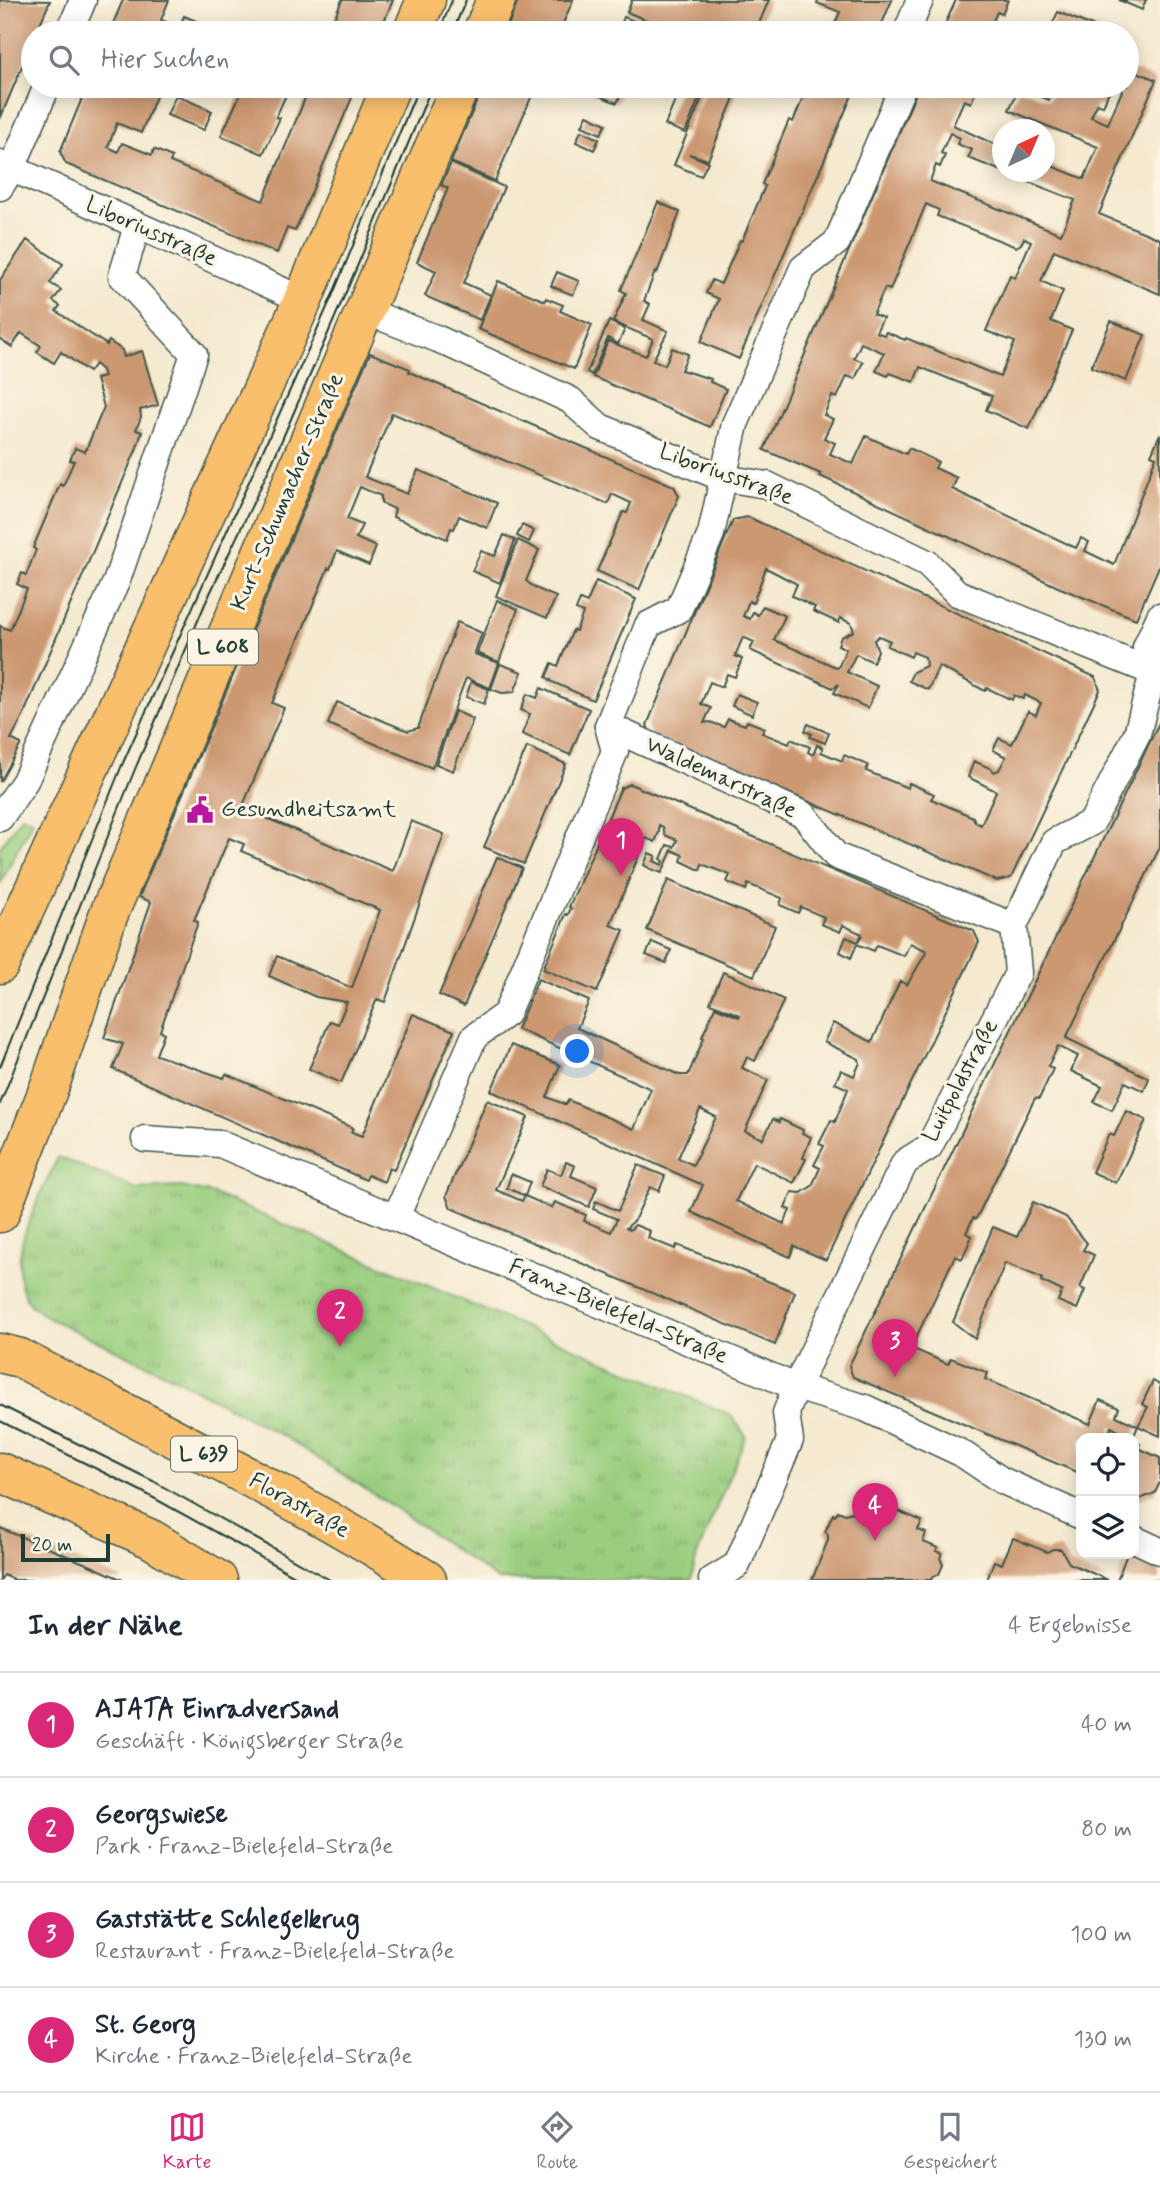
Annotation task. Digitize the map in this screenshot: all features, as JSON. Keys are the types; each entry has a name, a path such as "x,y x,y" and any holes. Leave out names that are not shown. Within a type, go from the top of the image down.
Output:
{"main road":[{"path":"417,21 426,0"},
{"path":"487,21 496,0"},
{"name":"L 608","path":"0,964 303,300 386,98"},
{"name":"Kurt-Schumacher-Straße","path":"0,1213 53,1075 108,916 455,98"},
{"name":"Florastraße","path":"7,1348 386,1554 427,1580"},
{"path":"0,1472 151,1539 218,1580"}],"street":[{"path":"74,21 83,0"},
{"path":"911,21 920,0"},
{"path":"4,173 41,98"},
{"path":"396,1217 474,1037 506,1014 615,751 608,726 648,625 679,609 711,534 735,424 803,268 837,242 898,98"},
{"name":"Liboriusstraße","path":"4,173 137,226 303,300"},
{"path":"0,818 25,781 117,580 194,354 122,276 137,226"},
{"name":"Liboriusstraße","path":"365,311 438,339 570,400 600,427 723,478 767,485 927,563 957,593 1156,674"},
{"path":"1014,926 1054,842 1092,822 1137,734 1156,674 1146,647 1160,615"},
{"name":"Waldemarstraße","path":"608,726 804,815 836,856 1014,926"},
{"name":"Luitpoldstraße","path":"712,1580 737,1565 790,1440 786,1413 796,1387 905,1162 929,1147 1018,973 1014,926"},
{"name":"Franz-Bielefeld-Straße","path":"145,1139 220,1144 796,1387 865,1408 961,1453 1001,1480 1076,1514"},
{"path":"1139,1541 1160,1551"}],"green space":[{"path":"22,815 33,820 0,884 0,847"},
{"path":"58,1157 137,1189 182,1187 213,1194 731,1415 746,1436 697,1555 691,1580 498,1580 395,1508 283,1436 169,1375 48,1318 27,1300 20,1280 19,1262 28,1225"}],"building":[{"path":"0,0 50,1 41,21 21,21 21,69 0,119"},
{"path":"123,0 169,0 161,20 164,21 114,21"},
{"path":"342,0 393,0 384,21 333,21"},
{"path":"518,0 573,0 564,21 510,21"},
{"path":"632,0 769,0 760,21 648,21 627,12"},
{"path":"818,0 892,0 883,21 836,21 840,12 817,3"},
{"path":"956,0 1008,0 1002,14 997,12 993,21 946,21"},
{"path":"1119,0 1146,0 1142,10"},
{"path":"1058,12 1080,21 1054,21"},
{"path":"184,16 196,21 182,21"},
{"path":"1139,73 1156,80 1099,214 1160,239 1160,294 1054,250 1041,281 1063,291 1051,321 1072,330 1029,429 986,410 992,396 920,367 914,382 876,371 884,353 861,343 854,358 863,362 855,379 847,376 837,398 832,396 824,415 833,419 824,438 835,443 830,454 853,464 866,436 906,454 909,448 938,462 935,468 957,478 952,489 1076,548 1081,538 1089,542 1085,551 1114,565 1156,457 1151,455 1160,434 1160,564 1136,619 1058,587 820,476 821,474 764,450 914,98 973,98 971,103 964,100 953,125 992,143 992,167 968,158 972,150 957,144 960,138 950,133 941,153 945,155 940,167 936,165 930,181 1061,234 1075,200 1029,182 1055,182 1055,167 1084,179 1098,147 1055,129 1055,119 1031,119 1009,110 1014,98 1106,98 1103,106 1097,104 1091,117 1108,124 1119,98 1139,98","holes":["926,204 939,210 937,216 1016,247 1024,238 1031,241 1015,278 1010,275 986,331 1015,342 1000,377 906,338 905,340 886,332 884,335 876,332 883,318 873,314 885,288 890,290"]},
{"path":"82,98 155,98 141,133 117,123 108,147 118,152 122,143 152,155 154,149 172,157 170,162 263,201 305,98 352,98 295,231 287,228 277,253 66,164 60,152"},
{"path":"175,98 183,98 212,111 204,130 167,115"},
{"path":"238,98 285,98 276,117 280,118 263,154 221,136"},
{"path":"478,98 531,98 495,181 451,162"},
{"path":"604,98 619,98 617,103"},
{"path":"676,98 699,98 685,133 665,125"},
{"path":"702,98 734,98 708,160 689,154 708,162 701,176 674,165"},
{"path":"803,98 851,98 739,359 701,342 719,299 706,293 712,280 721,284 765,186 762,184 789,120 793,122"},
{"path":"587,115 606,124 601,134 582,126"},
{"path":"581,131 599,139 594,150 576,142"},
{"path":"451,163 504,187 464,283 491,295 480,320 425,296 436,271 417,262 448,188 441,185"},
{"path":"658,202 680,212 644,301 650,304 643,320 668,331 653,360 665,365 672,348 688,354 681,370 711,379 710,382 726,389 710,427 593,377 608,341 646,356 653,339 613,322 626,293 621,290"},
{"path":"27,240 63,264 50,283 61,290 53,301 60,306 56,311 107,345 109,341 122,350 124,357 142,351 158,405 140,410 141,417 136,430 142,432 136,450 11,739 21,744 0,782 0,626 10,630 27,589 17,584 22,573 26,575 36,550 33,548 46,517 60,484 63,486 74,461 70,460 75,448 85,452 104,407 96,379 104,377 102,370 95,364 89,372 61,352 54,363 37,352 41,346 21,333 12,347 0,339 0,280"},
{"path":"557,272 579,281 573,295 551,286"},
{"path":"498,281 545,301 546,298 563,305 560,311 592,325 574,369 478,329"},
{"path":"609,321 625,329 618,344 608,338 592,375 587,372"},
{"path":"1111,321 1145,335 1126,381 1091,367"},
{"path":"370,353 674,486 679,496 639,590 597,571 623,512 627,513 631,503 612,494 608,504 392,413 365,477 407,494 418,470 497,503 487,528 459,516 447,539 393,517 395,509 381,503 381,496 360,487 347,519 362,525 356,538 376,547 369,565 337,551 330,569 328,568 272,703 284,708 242,808 393,871 411,821 444,834 385,1002 377,999 341,1083 309,1069 330,1021 338,1024 347,1002 316,997 269,976 277,956 352,988 380,910 241,851 244,844 229,838 194,920 198,922 160,1031 164,1033 156,1055 224,1078 226,1074 353,1128 351,1132 362,1136 413,1014 454,1031 394,1170 389,1168 384,1182 368,1175 366,1180 113,1069 123,1044 104,1038 151,902 139,897"},
{"path":"748,517 1095,677 1100,690 1011,878 997,881 651,735 647,725 733,520","holes":["766,568 797,584 792,596 815,607 813,611 839,623 840,618 851,623 854,631 841,637 838,645 846,649 838,668 774,640 785,616 763,606 758,615 753,612 750,619 743,616 749,601 753,603","879,636 890,641 887,646 911,657 913,652 925,657 926,666 913,672 909,681 928,690 939,666 985,691 987,688 1012,700 1014,695 1023,699 1025,695 1041,703 1036,715 1028,711 1012,744 999,738 993,750 1006,757 999,770 994,772 974,761 968,777 996,791 981,825 975,822 973,817 931,799 934,794 909,783 908,788 866,771 868,765 844,755 842,761 821,752 823,748 817,745 813,755 808,752 810,747 791,739 789,744 762,733 765,728 747,721 745,725 728,719 724,727 710,722 704,723 711,708 701,704 710,682 722,687 727,674 735,677 742,659 735,656 743,637 754,642 750,650 833,688 839,684 834,693 868,708 877,686 847,672 856,654 873,662 878,651 874,640"]},
{"path":"522,525 534,531 529,542 517,536"},
{"path":"504,535 515,540 500,583 472,571 481,551 495,556"},
{"path":"518,540 539,550 526,581 556,597 547,618 496,596"},
{"path":"596,581 636,599 593,700 546,677 552,663 558,666 583,613 576,610 580,600 587,603"},
{"path":"497,600 518,609 499,662 477,653"},
{"path":"457,622 482,633 474,654 499,663 490,688 466,678 432,768 328,724 337,702 408,731 418,728"},
{"path":"500,664 522,672 514,692 502,693 491,689"},
{"path":"471,682 489,689 484,704 466,697"},
{"path":"541,688 589,709 570,755 522,734 530,714 521,710 527,694 537,698"},
{"path":"737,694 757,702 752,715 732,706"},
{"path":"455,711 473,719 453,771 436,764"},
{"path":"1160,721 1160,847 1066,1038 1149,1078 1144,1091 1125,1082 1112,1110 1094,1102 1102,1086 1071,1071 1078,1056 1058,1046 1048,1066 1053,1069 1039,1099 1035,1098 976,1219 973,1218 966,1233 972,1236 962,1259 955,1256 911,1348 948,1364 951,1358 988,1373 985,1379 1090,1424 1100,1400 1119,1408 1116,1416 1138,1426 1135,1433 1123,1433 1111,1427 1110,1430 1117,1433 1076,1433 1076,1472 853,1377 849,1366"},
{"path":"808,724 829,733 825,743 810,737 812,734 805,731"},
{"path":"527,747 566,764 524,864 484,847"},
{"path":"630,784 974,931 979,942 826,1260 794,1246 790,1257 691,1212 703,1185 491,1091 511,1045 560,1065 547,1097 566,1105 568,1100 634,1129 651,1089 517,1029 538,979 589,1001 577,1028 679,1075 688,1075 715,1007 739,1017 740,1015 710,1003 723,972 753,985 784,1000 755,1061 747,1057 742,1068 768,1080 745,1131 763,1139 773,1119 779,1122 780,1119 811,1137 803,1158 806,1159 794,1183 754,1163 736,1201 784,1224 790,1210 785,1208 792,1192 801,1193 812,1186 820,1168 814,1165 824,1146 819,1144 831,1120 835,1122 848,1089 835,1083 841,1070 854,1076 860,1063 859,1059 824,1042 833,1023 872,1042 900,981 907,985 927,951 910,943 904,956 877,945 874,951 857,944 851,958 840,952 846,937 858,942 862,934 843,925 840,932 821,924 824,917 801,907 798,913 780,905 782,898 748,884 746,890 727,882 730,875 702,864 700,870 681,861 683,855 672,850 662,873 651,869 644,865 649,853 656,856 654,861 662,865 664,861 661,859 667,845 674,847 677,840 665,835 663,827 659,825 655,842 646,838 610,925 624,930 597,992 543,969 621,788","holes":["700,1109 716,1117 693,1165 678,1158"]},
{"path":"497,857 522,868 464,1006 439,995"},
{"path":"668,880 775,926 754,976 647,930"},
{"path":"652,942 671,950 666,963 646,955"},
{"path":"487,1100 528,1117 496,1190 522,1201 525,1196 552,1208 555,1202 586,1215 584,1221 611,1232 617,1219 593,1209 596,1201 618,1211 638,1165 665,1176 659,1191 650,1187 634,1221 626,1228 630,1230 635,1225 650,1231 648,1238 675,1249 677,1245 795,1292 775,1345 451,1208 446,1196"},
{"path":"1126,1111 1146,1120 1116,1183 1092,1172 1109,1134 1114,1136"},
{"path":"566,1162 575,1166 571,1176 597,1187 589,1207 540,1186 547,1169 561,1175"},
{"path":"511,1174 530,1182 525,1196 507,1188"},
{"path":"1033,1202 1066,1217 1087,1243 1083,1250 1094,1255 1080,1288 1085,1290 1077,1309 1058,1301 1062,1291 1041,1281 1042,1278 1005,1263 975,1339 953,1322 993,1227 1017,1237"},
{"path":"1153,1381 1160,1385 1160,1436 1138,1426 1148,1407 1142,1404"},
{"path":"1139,1448 1160,1458 1160,1482 1155,1493 1140,1499"},
{"path":"875,1501 922,1521 918,1530 926,1533 923,1542 938,1548 936,1551 942,1553 940,1558 943,1565 939,1574 931,1580 812,1580 828,1540 828,1534 825,1532 833,1514 835,1516 838,1511 845,1514 852,1512 860,1517 863,1508 871,1511"},
{"path":"0,1528 123,1580 15,1580 4,1575 0,1580"},
{"path":"1013,1538 1047,1552 1061,1549 1069,1563 1108,1580 987,1580 994,1561 1002,1564"},
{"path":"1139,1555 1160,1564 1160,1580 1117,1580 1125,1559 1139,1559"}],"tram line":[{"path":"444,21 452,0"},
{"path":"457,21 466,0"},
{"path":"0,1067 122,765 333,294 414,98"},
{"path":"0,1104 133,774 205,604 271,465 427,98"},
{"path":"0,1405 153,1481 330,1580"},
{"path":"0,1421 141,1491 302,1580"}],"place":[{"name":"Gesundheitsamt","path":"200,810"},
{"name":"AJATA Einradversand","path":"621,876"},
{"name":"Georgswiese","path":"340,1347"},
{"name":"Gaststätte Schlegelkrug","path":"895,1377"},
{"name":"St. Georg","path":"875,1541"}]}
